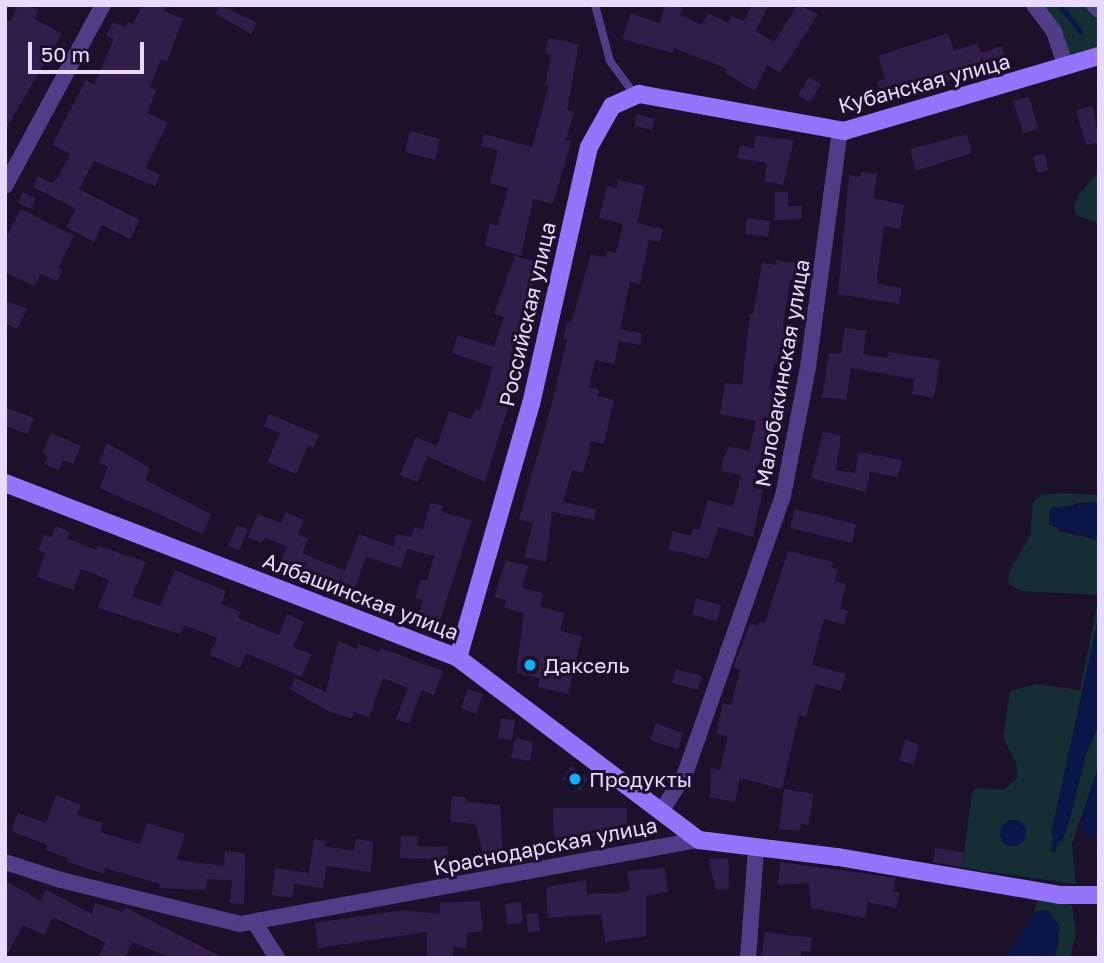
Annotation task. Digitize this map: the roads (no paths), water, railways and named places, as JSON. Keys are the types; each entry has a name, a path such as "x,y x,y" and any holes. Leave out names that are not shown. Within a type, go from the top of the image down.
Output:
{"street":[{"path":"5,186 103,5"},
{"path":"1034,5 1054,32 1066,66"},
{"path":"1094,5 1099,10"},
{"name":"Кубанская улица","path":"635,95 840,131 1099,56"},
{"name":"Российская улица","path":"458,658 531,404 589,147 606,113 620,99 635,95"},
{"name":"Малобакинская улица","path":"662,810 685,774 783,496 808,367 840,131"},
{"name":"Албашинская улица","path":"5,483 458,658 699,840"},
{"name":"Краснодарская улица","path":"5,862 228,923 255,923 699,840 1061,895 1099,895"},
{"path":"748,958 756,848"},
{"path":"255,923 277,958"}],"lane":[{"path":"595,5 610,61 635,95"}],"waterway":[{"path":"1060,5 1081,32"},
{"path":"1053,850 1056,836"}],"place":[{"name":"Даксель","path":"530,665"},
{"name":"Продукты","path":"575,779"}]}
